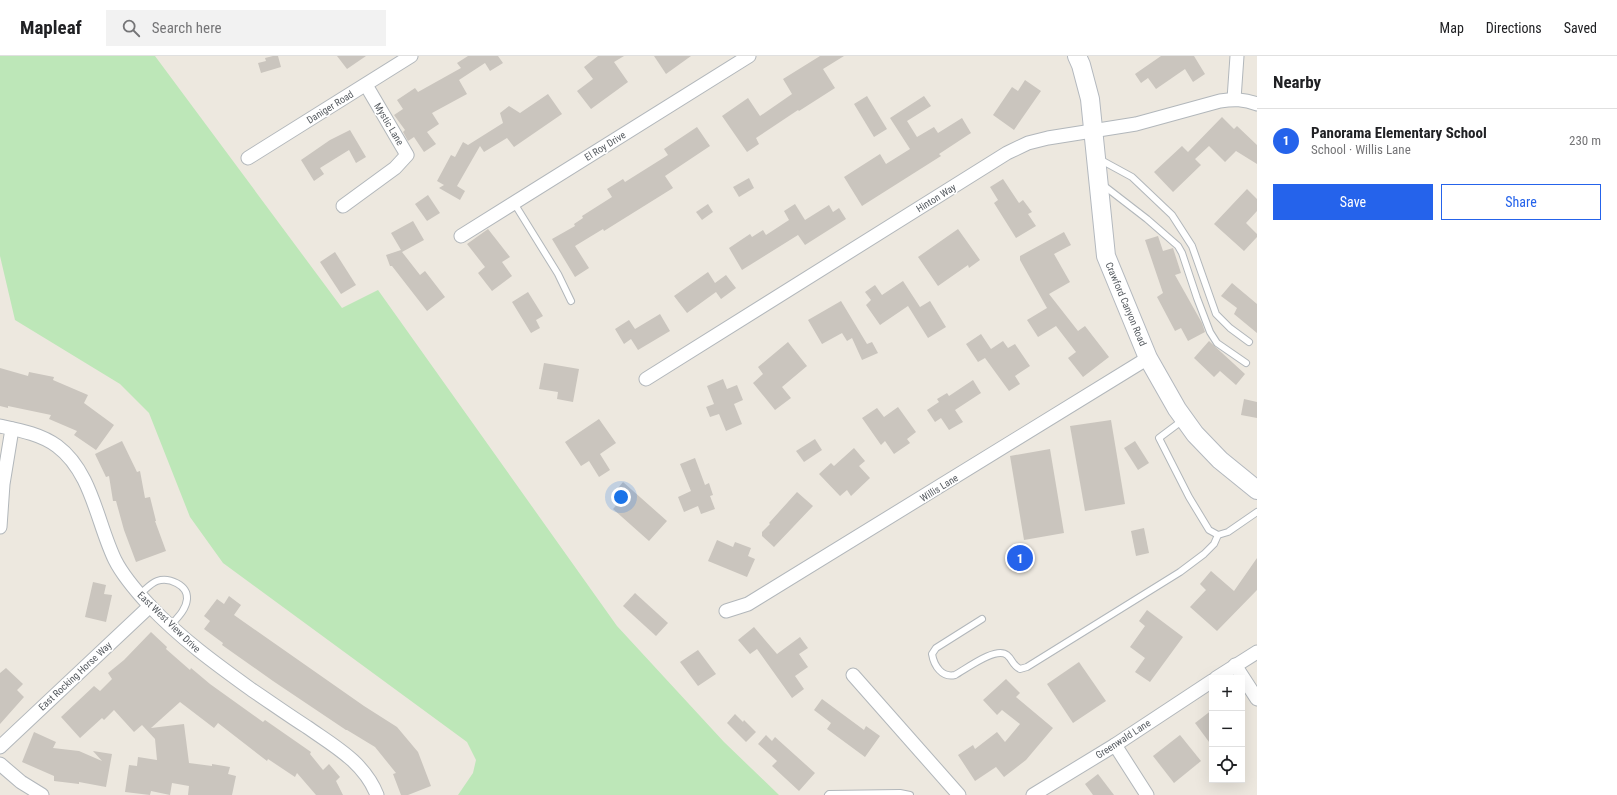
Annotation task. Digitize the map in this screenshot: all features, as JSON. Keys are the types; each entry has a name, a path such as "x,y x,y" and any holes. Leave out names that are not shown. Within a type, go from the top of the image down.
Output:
{"main road":[{"name":"Crawford Canyon Road","path":"1077,56 1081,65 1090,99 1106,256 1148,358 1177,409 1195,434 1220,460 1257,490"}],"street":[{"name":"Daniger Road","path":"248,158 410,56"},
{"name":"El Roy Drive","path":"461,236 749,56"},
{"path":"1234,99 1236,56"},
{"name":"Mystic Lane","path":"343,206 395,168 407,155 366,85"},
{"name":"Hinton Way","path":"646,379 1007,153 1028,143 1093,130 1136,124 1220,101 1234,99 1247,100 1257,104"},
{"name":"Willis Lane","path":"726,611 748,604 1148,358"},
{"path":"0,527 6,427"},
{"name":"East West View Drive","path":"6,427 43,438 57,446 68,457 78,470 87,487 116,562 150,606 170,626 205,656 302,724 339,747 365,774 377,795"},
{"name":"East Rocking Horse Way","path":"0,747 150,606"},
{"path":"1221,675 1257,652"},
{"path":"1235,666 1257,699"},
{"path":"853,675 959,795"},
{"name":"Greenwald Lane","path":"1033,795 1209,683"},
{"path":"1115,744 1147,795"},
{"path":"0,764 21,782 42,795"}],"lane":[{"path":"1096,157 1132,177 1172,215 1192,246 1216,314 1230,328 1249,342"},
{"path":"1099,182 1147,219 1178,246 1182,253 1210,332 1217,342 1246,363"},
{"path":"514,203 558,274 571,301"},
{"path":"1184,419 1159,438 1189,497 1209,530 1218,535 1228,532 1257,512"},
{"path":"982,619 936,648 932,654 933,660 942,673 949,676 955,675 992,654 1000,652 1007,655 1013,666 1020,669 1027,667 1180,572 1204,554 1214,544 1218,535"},
{"path":"140,594 156,581 168,580 178,583 184,590 187,599 183,611 170,626"},
{"path":"828,795 900,793 910,795"}],"green space":[{"path":"0,56 155,56 342,308 378,290 617,626 724,742 779,795 458,795 473,773 476,760 467,742 223,563 190,517 149,413 120,384 15,320 0,256"}],"building":[{"path":"278,56 281,67 261,73 258,63 266,61 265,58"},
{"path":"337,56 366,56 347,69"},
{"path":"468,56 498,56 503,63 490,71 485,63 459,80 467,94 432,113 439,124 427,132 436,144 424,152 414,137 408,141 403,132 405,130 394,115 403,109 397,100 415,88 418,92 461,68 457,63"},
{"path":"598,56 624,56 614,62 628,82 591,109 577,91 593,79 584,67"},
{"path":"654,56 691,56 666,74"},
{"path":"820,56 844,56 823,69 835,88 756,138 759,144 747,152 722,116 748,98 760,116 792,94 783,79"},
{"path":"1161,56 1194,56 1205,74 1193,82 1185,69 1156,89 1148,78 1141,83 1135,74"},
{"path":"1025,80 1041,91 1014,130 993,115 1012,87 1018,91"},
{"path":"548,94 562,114 514,147 507,138 484,152 480,146 457,186 465,191 460,200 439,188 444,185 437,181 451,155 455,157 463,142 468,145 503,123 500,113 509,106 520,113"},
{"path":"867,96 887,129 874,137 854,104"},
{"path":"924,96 931,106 907,121 917,137 934,127 938,133 962,118 971,133 939,154 941,156 862,206 844,177 880,154 886,164 910,149 890,118"},
{"path":"1222,117 1234,129 1237,126 1257,145 1257,164 1236,151 1225,162 1209,146 1195,159 1201,165 1173,192 1154,172 1182,146 1188,152"},
{"path":"697,127 710,146 665,176 673,188 604,231 603,229 575,246 589,268 575,277 552,239 575,226 574,224 583,218 582,216 612,197 607,189 623,179 625,182 668,155 664,149"},
{"path":"350,130 366,157 356,163 349,150 320,168 324,174 314,181 301,160 330,140"},
{"path":"749,178 754,188 739,197 733,187"},
{"path":"1003,179 1019,203 1023,200 1032,212 1028,214 1036,226 1016,238 994,203 998,200 990,187"},
{"path":"1247,189 1257,199 1257,211 1246,223 1257,234 1257,237 1244,251 1214,224"},
{"path":"428,195 440,213 427,221 415,204"},
{"path":"708,204 713,212 702,220 696,212"},
{"path":"795,204 805,220 829,205 833,212 839,208 846,219 805,245 798,235 742,270 729,248 750,234 752,237 763,230 766,235 789,220 784,211"},
{"path":"413,221 424,240 402,252 420,275 425,271 445,297 427,311 392,266 390,266 386,255 401,250 391,233"},
{"path":"488,229 510,257 502,262 512,276 492,291 478,273 485,267 467,244"},
{"path":"958,229 980,260 969,268 968,265 938,286 918,257"},
{"path":"1064,232 1071,245 1054,254 1070,282 1049,294 1078,331 1085,326 1109,357 1083,377 1068,358 1076,352 1056,326 1038,337 1027,320 1047,308 1020,260 1020,256"},
{"path":"1158,236 1163,251 1173,248 1181,273 1175,275 1202,323 1205,332 1188,341 1181,328 1175,331 1157,297 1163,293 1145,240"},
{"path":"335,252 356,285 341,294 320,262"},
{"path":"708,272 715,283 726,275 736,288 721,299 716,292 687,313 674,296"},
{"path":"903,281 920,307 930,301 946,327 928,338 908,306 880,325 866,305 871,300 865,292 875,285 882,295"},
{"path":"1232,283 1257,304 1257,333 1234,314 1237,308 1221,296"},
{"path":"528,292 543,316 536,320 540,328 531,333 512,302"},
{"path":"841,301 867,344 872,342 878,353 862,360 852,338 847,341 842,333 822,344 808,320"},
{"path":"660,314 670,331 638,350 631,339 624,344 615,329 629,320 635,329"},
{"path":"981,334 991,349 1003,341 1008,348 1015,344 1030,366 1015,376 1020,384 1009,391 985,358 978,362 966,344"},
{"path":"1209,341 1245,374 1236,385 1220,371 1214,377 1194,358"},
{"path":"788,342 807,366 782,387 791,398 775,410 753,383 763,374 758,367"},
{"path":"544,363 579,369 573,402 557,399 558,392 539,389"},
{"path":"0,368 28,376 29,372 54,377 53,380 88,395 84,403 114,425 96,450 74,435 77,431 49,419 51,415 8,406 8,408 0,406"},
{"path":"723,379 727,389 737,385 743,400 734,404 742,424 726,431 719,414 710,417 706,407 714,404 707,386"},
{"path":"973,380 981,393 955,410 963,422 949,430 941,418 935,422 927,410 939,402 937,399 947,393 949,396"},
{"path":"1244,399 1257,402 1257,418 1241,415"},
{"path":"898,407 916,432 907,439 910,443 894,454 885,441 881,445 862,418 877,408 884,417"},
{"path":"599,419 616,443 600,454 610,470 599,477 589,461 581,466 565,442"},
{"path":"1111,420 1125,504 1085,511 1070,426"},
{"path":"815,439 822,450 804,462 796,451"},
{"path":"122,441 137,472 140,471 145,498 150,497 155,521 166,551 136,562 124,530 116,501 113,501 109,476 106,477 95,454"},
{"path":"1135,441 1149,463 1138,470 1124,448"},
{"path":"854,448 865,461 859,466 870,478 851,496 847,490 840,496 819,474 831,463 834,466"},
{"path":"1050,449 1064,533 1024,540 1010,456"},
{"path":"695,458 705,485 709,483 713,495 710,496 715,509 701,514 698,506 684,512 678,497 691,491 680,464"},
{"path":"623,482 667,521 649,541 613,509 622,499 615,492"},
{"path":"797,492 813,506 774,547 762,536 762,532"},
{"path":"1144,528 1149,553 1136,556 1131,531"},
{"path":"717,540 733,547 735,542 751,548 748,556 755,559 747,577 708,561"},
{"path":"1257,558 1257,590 1217,631 1190,607 1206,590 1200,584 1211,571 1234,591"},
{"path":"93,582 106,585 104,594 112,595 106,622 85,617"},
{"path":"635,593 668,623 656,636 623,606"},
{"path":"229,596 241,605 234,615 364,706 397,727 418,752 431,786 408,795 401,795 393,774 396,773 375,747 346,730 273,681 222,645 223,643 204,629 210,621 204,616 217,599 224,604"},
{"path":"1147,610 1183,637 1150,682 1135,672 1145,658 1130,647 1145,626 1139,621"},
{"path":"754,627 777,654 800,637 808,648 799,654 808,667 795,676 804,689 792,698 757,649 750,654 738,640"},
{"path":"151,632 167,647 166,649 190,670 191,668 210,684 263,722 265,720 311,752 310,754 323,770 329,764 340,777 336,781 343,795 316,795 297,773 295,777 268,759 267,761 218,723 214,728 180,702 151,728 184,724 189,763 212,766 212,764 230,767 228,774 236,776 232,795 188,795 189,786 172,783 170,795 151,791 150,795 125,792 129,765 137,766 138,757 157,760 155,739 142,725 134,732 114,710 104,720 102,718 80,738 61,717 94,686 100,691 112,679 108,673 124,660"},
{"path":"698,650 716,674 698,686 680,662"},
{"path":"1079,662 1106,701 1073,723 1047,684"},
{"path":"6,668 23,684 17,690 24,697 0,724 0,673"},
{"path":"1006,679 1020,693 1016,697 1053,728 1026,760 1004,777 996,767 975,781 958,755 973,745 975,749 997,732 1005,742 1020,724 1002,710 997,715 983,700"},
{"path":"822,699 864,730 866,726 880,736 865,757 827,729 831,723 814,710"},
{"path":"1209,712 1209,742 1195,723"},
{"path":"735,714 743,722 744,720 756,732 746,742 727,723"},
{"path":"34,732 56,742 53,748 79,751 102,761 93,751 112,754 106,787 79,782 79,784 54,781 54,776 22,762"},
{"path":"766,735 772,741 775,737 815,773 799,791 772,766 777,761 758,744"},
{"path":"1180,735 1201,761 1174,783 1153,756"},
{"path":"1098,774 1114,795 1093,795 1085,784"}],"place":[{"name":"Panorama Elementary School","path":"1020,558"}]}
